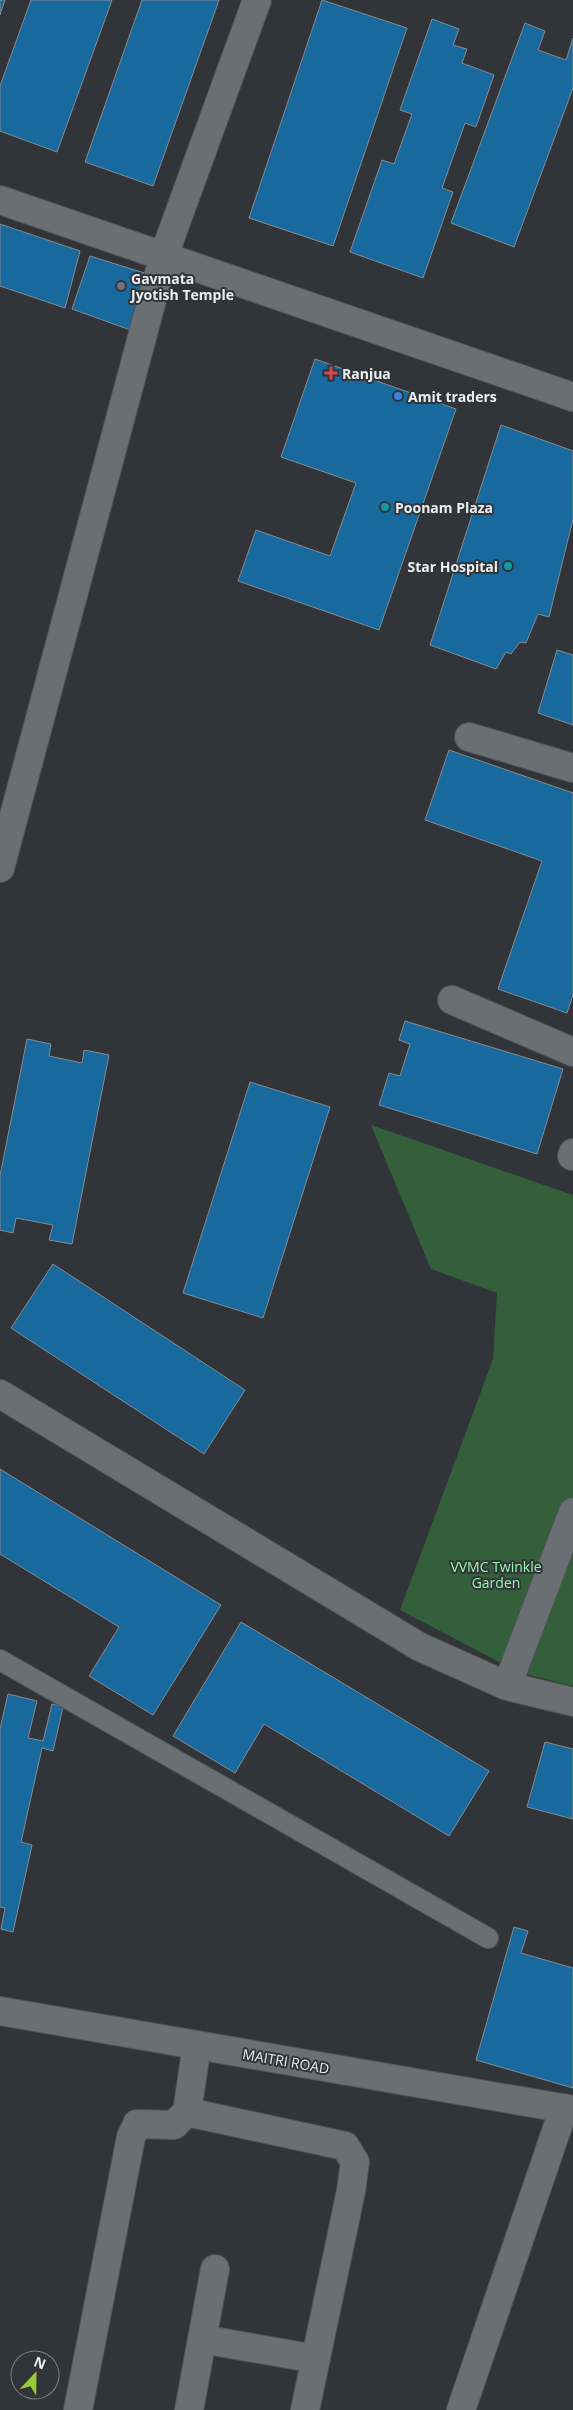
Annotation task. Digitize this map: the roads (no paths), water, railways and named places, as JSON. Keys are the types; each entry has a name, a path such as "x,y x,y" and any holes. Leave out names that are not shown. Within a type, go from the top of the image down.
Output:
{"street":[{"path":"0,868 164,255 257,0"},
{"path":"0,200 573,397"},
{"path":"470,737 573,768"},
{"path":"452,1000 573,1052"},
{"path":"0,1394 420,1647 507,1686 573,1702"},
{"path":"507,1686 573,1512"},
{"name":"MAITRI ROAD","path":"0,2011 569,2109"},
{"path":"78,2410 131,2137 137,2124 174,2125 187,2112 197,2045"},
{"path":"462,2410 569,2109"},
{"path":"187,2112 346,2146 355,2162 351,2191 305,2410"},
{"path":"189,2410 215,2268"},
{"path":"202,2339 316,2359"}],"lane":[{"path":"0,1660 488,1938"}],"place":[{"name":"Gavmata Jyotish Temple","path":"121,286"},
{"name":"Ranjua","path":"331,373"},
{"name":"Amit traders","path":"398,396"},
{"name":"Poonam Plaza","path":"385,507"},
{"name":"Star Hospital","path":"508,566"}],"park label":[{"name":"VVMC Twinkle Garden","path":"496,1574"}]}
